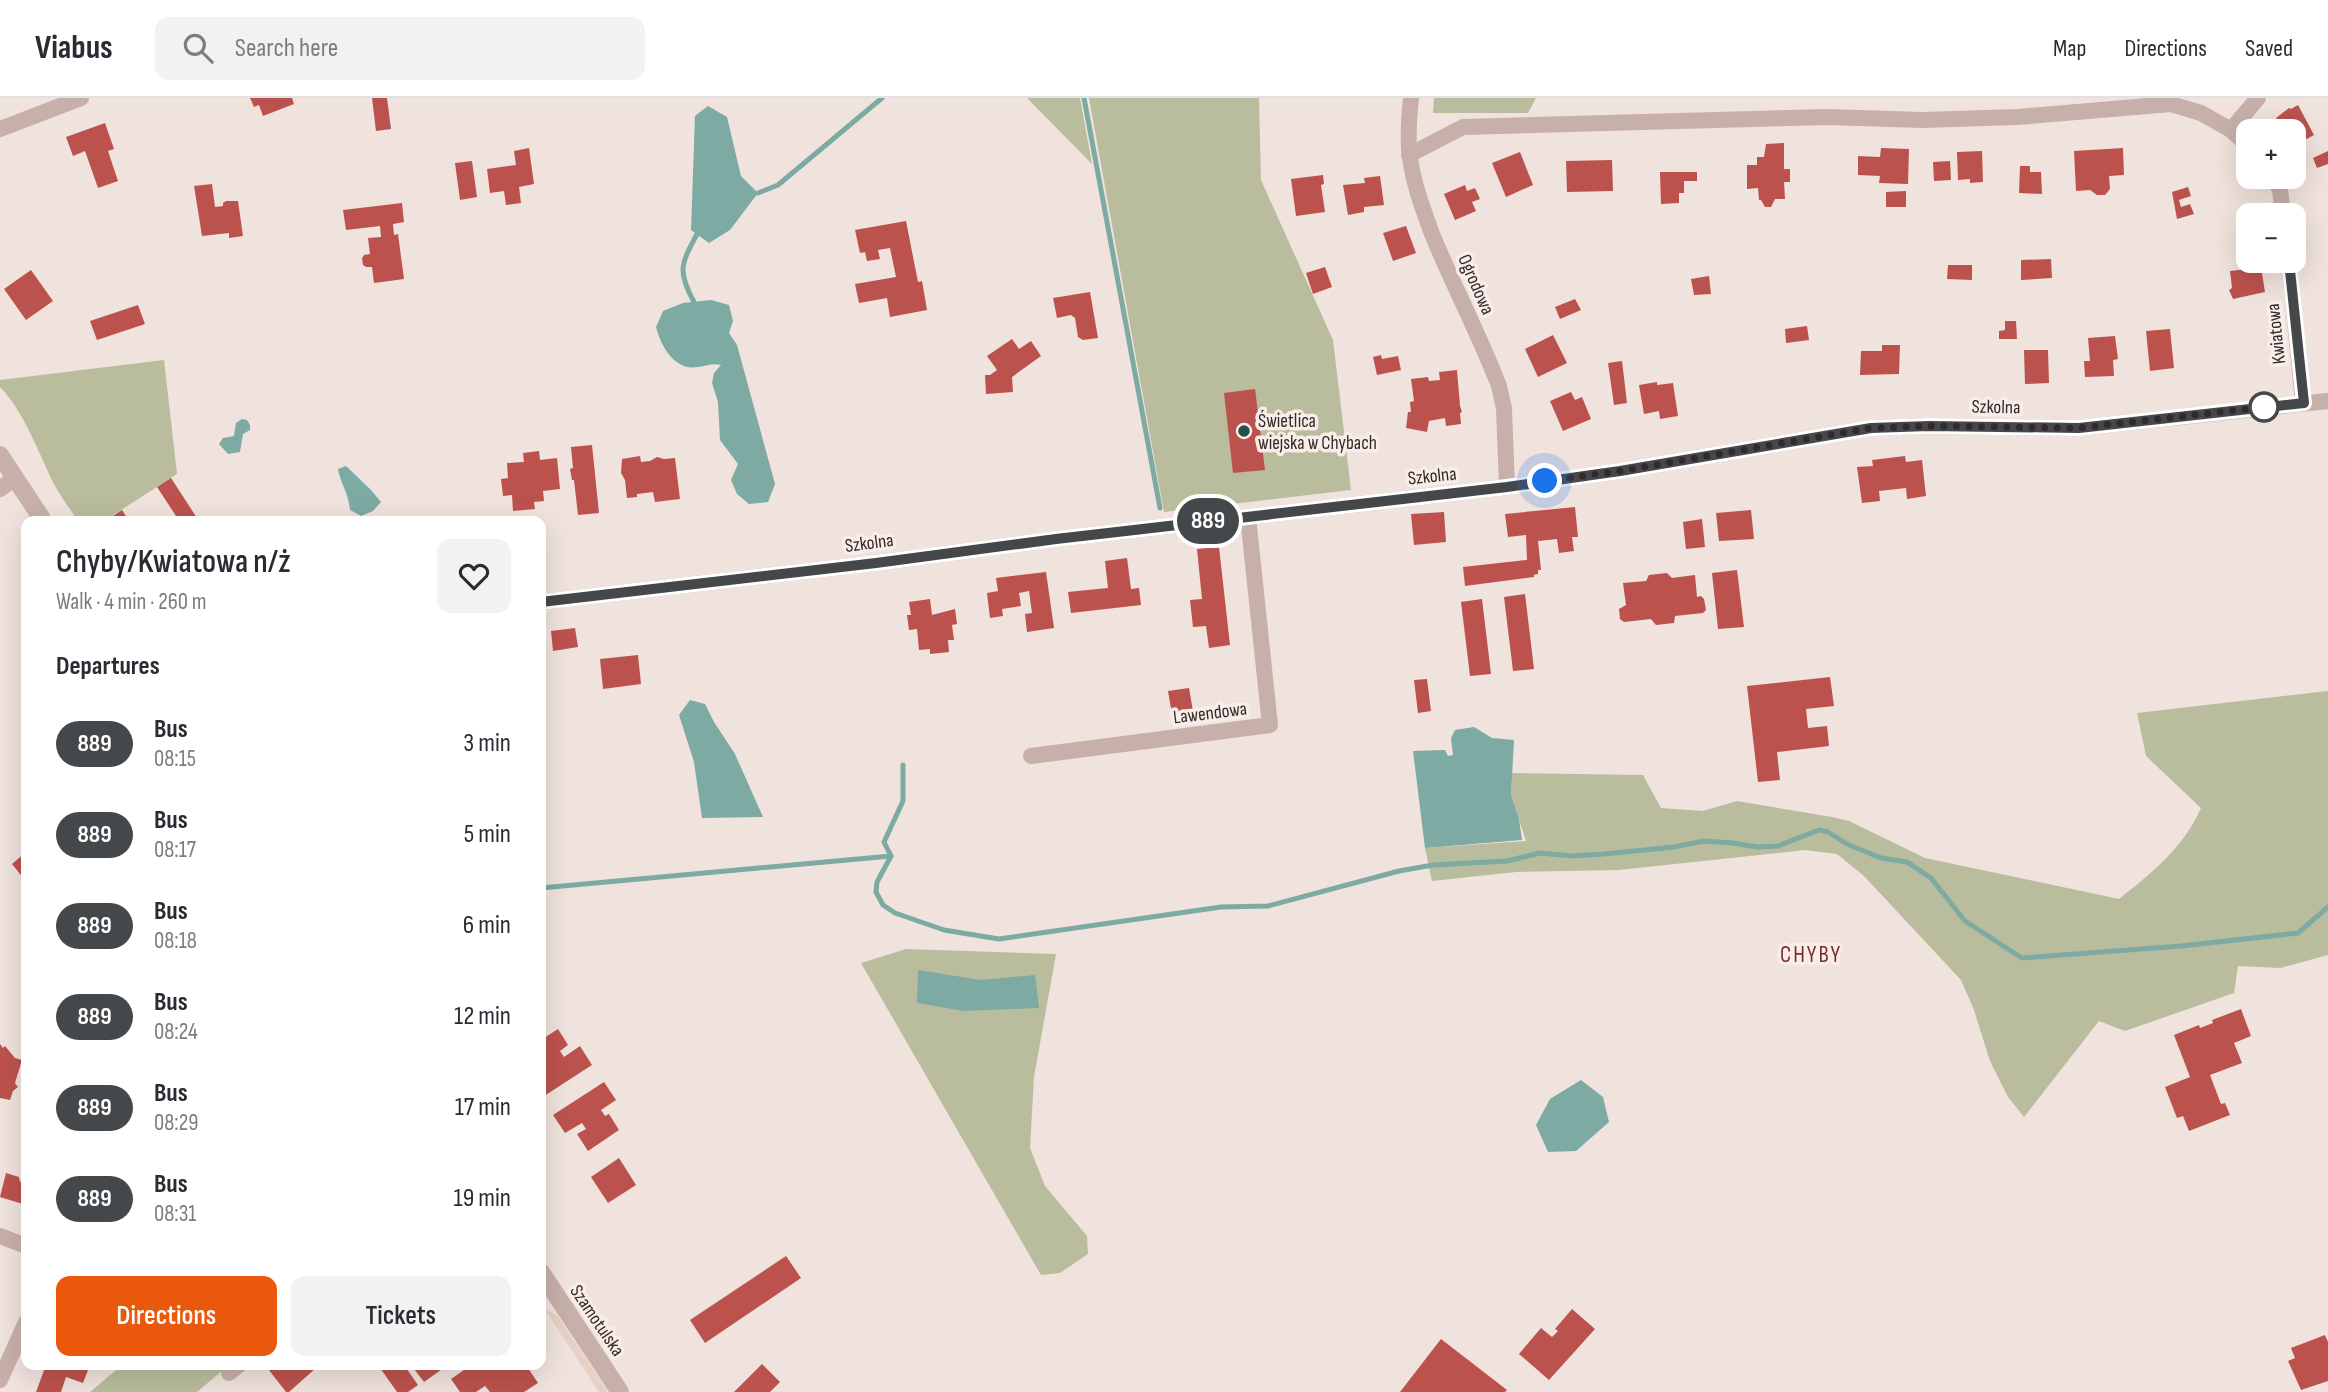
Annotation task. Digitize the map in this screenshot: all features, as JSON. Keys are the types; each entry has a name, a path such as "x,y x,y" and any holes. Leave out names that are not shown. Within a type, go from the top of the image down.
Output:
{"street":[{"path":"0,128 81,98"},
{"name":"Ogrodowa","path":"1411,98 1409,155 1423,209 1499,386 1504,408 1507,487"},
{"path":"2231,130 2258,98"},
{"path":"1409,155 1463,127 1815,117 1922,120 2018,117 2171,104 2201,113 2236,135"},
{"name":"Kwiatowa","path":"2290,273 2304,403"},
{"name":"Szkolna","path":"546,601 1507,487 1620,471 1871,428 2079,428 2328,401"},
{"path":"0,455 40,516"},
{"path":"0,489 15,478"},
{"name":"Lawendowa","path":"1031,756 1270,725 1248,517"},
{"path":"0,1236 21,1244"},
{"name":"Szamotulska","path":"546,1280 620,1392"},
{"path":"0,1380 21,1333"}],"green space":[{"path":"1027,98 1080,98 1092,164"},
{"path":"1089,98 1259,98 1261,180 1333,340 1351,490 1164,512"},
{"path":"1434,98 1536,98 1528,113 1433,113"},
{"path":"164,360 177,474 112,516 75,516 54,484 24,421 0,387 0,380"},
{"path":"2328,691 2328,955 2280,968 2238,966 2234,993 2125,1031 2099,1021 2024,1117 2008,1097 1990,1061 1974,1010 1961,980 1864,876 1837,854 1805,850 1619,870 1516,872 1432,881 1425,848 1526,841 1511,795 1512,773 1643,775 1661,808 1703,811 1737,801 1832,817 1849,821 1925,858 2119,899 2176,847 2201,808 2146,756 2137,713"},
{"path":"906,949 1056,954 1034,1077 1030,1148 1045,1186 1087,1236 1088,1254 1060,1273 1041,1275 861,963"},
{"path":"116,1370 223,1370 197,1392 90,1392"}],"shaded area":[{"path":"546,1309 557,1315 608,1392 599,1392"}],"water":[{"path":"708,106 727,117 741,176 758,193 730,230 709,243 691,230 695,116"},
{"path":"711,300 729,305 733,321 729,333 737,345 775,484 768,502 749,504 737,494 731,480 738,464 720,440 718,402 712,383 714,373 721,365 690,367 675,361 661,342 656,327 663,311 683,303"},
{"path":"242,419 247,420 250,430 243,434 240,452 228,454 219,444 223,438 234,436 236,423"},
{"path":"346,466 381,502 373,511 361,516 350,510 338,469"},
{"path":"690,700 705,704 735,754 763,817 702,818 694,762 679,715"},
{"path":"1474,727 1492,738 1514,740 1511,795 1522,840 1425,848 1413,751 1445,750 1448,756 1453,755 1451,738 1455,730"},
{"path":"918,970 981,980 1035,975 1039,1008 964,1011 917,1003"},
{"path":"1581,1080 1603,1097 1609,1122 1576,1151 1548,1152 1536,1125 1550,1099"}],"building":[{"path":"250,98 292,98 294,104 263,116 259,105 254,107"},
{"path":"372,98 387,98 391,129 376,131"},
{"path":"2298,105 2305,119 2277,119"},
{"path":"2306,120 2314,135 2306,139"},
{"path":"105,123 114,149 108,151 118,181 98,188 85,151 73,156 66,137"},
{"path":"1784,143 1784,169 1790,169 1790,182 1784,182 1785,199 1775,199 1771,207 1765,207 1759,200 1758,188 1747,189 1747,165 1757,165 1757,157 1764,157 1766,144"},
{"path":"529,148 534,184 519,187 521,203 506,205 504,191 490,193 487,169 516,165 514,151"},
{"path":"1881,148 1909,149 1908,184 1879,183 1880,176 1858,175 1858,156 1880,157"},
{"path":"2123,148 2124,175 2109,176 2110,189 2105,195 2097,195 2090,190 2076,191 2074,151"},
{"path":"1982,151 1983,182 1958,180 1957,152"},
{"path":"2328,151 2328,164 2317,168 2313,158"},
{"path":"1520,152 1533,185 1506,197 1492,163"},
{"path":"1612,160 1613,191 1567,192 1566,161"},
{"path":"472,161 477,197 460,200 455,163"},
{"path":"1950,161 1951,180 1934,181 1933,162"},
{"path":"2020,166 2030,166 2030,172 2041,172 2042,194 2019,193"},
{"path":"1660,172 1697,172 1697,181 1684,181 1684,193 1679,193 1679,203 1661,204"},
{"path":"1323,175 1324,184 1321,185 1325,212 1296,216 1291,179"},
{"path":"1380,176 1384,205 1364,207 1364,212 1348,215 1343,185 1365,183 1364,178"},
{"path":"212,184 215,207 223,206 226,201 238,201 243,236 229,238 229,233 202,236 194,186"},
{"path":"1465,185 1467,191 1475,188 1480,199 1472,202 1476,211 1455,220 1444,194"},
{"path":"2188,187 2191,196 2179,200 2181,207 2190,204 2194,214 2177,219 2172,192"},
{"path":"1906,191 1906,207 1886,207 1886,192"},
{"path":"402,203 404,222 393,224 394,235 398,234 404,279 374,283 372,267 363,265 362,258 370,254 368,238 381,237 380,226 346,230 343,210"},
{"path":"906,221 918,282 922,281 927,310 890,317 887,298 859,303 855,284 896,277 890,248 878,250 880,259 867,261 865,252 860,253 855,230"},
{"path":"1406,226 1416,253 1393,261 1383,233"},
{"path":"2051,259 2052,278 2021,280 2021,260"},
{"path":"1948,265 1972,265 1972,280 1947,279"},
{"path":"1325,267 1332,287 1313,294 1306,273"},
{"path":"31,270 53,301 26,320 4,289"},
{"path":"2230,271 2262,273 2265,292 2233,299 2229,290 2232,288"},
{"path":"1709,276 1711,294 1694,295 1691,279"},
{"path":"1090,292 1098,338 1083,340 1078,337 1075,318 1071,315 1057,318 1053,298"},
{"path":"1575,299 1581,310 1560,319 1555,307"},
{"path":"138,305 145,324 97,340 90,321"},
{"path":"2005,321 2016,321 2017,339 1999,339 1999,331 2005,330"},
{"path":"1807,326 1809,340 1786,343 1785,329"},
{"path":"2170,329 2174,368 2150,371 2146,331"},
{"path":"1553,335 1567,363 1538,377 1525,349"},
{"path":"2115,336 2118,359 2113,360 2114,376 2085,377 2084,361 2090,361 2088,338"},
{"path":"1012,339 1019,349 1031,341 1041,356 1012,377 1013,392 986,394 985,375 997,370 987,356"},
{"path":"1882,345 1900,345 1899,374 1860,375 1861,351 1882,351"},
{"path":"2024,350 2048,350 2049,383 2025,384"},
{"path":"1381,355 1382,359 1398,356 1401,370 1377,375 1373,357"},
{"path":"1622,361 1627,403 1614,405 1608,363"},
{"path":"1457,370 1461,424 1446,426 1445,418 1429,421 1427,432 1406,428 1408,412 1411,412 1410,402 1414,401 1411,379 1428,377 1429,381 1440,380 1439,372"},
{"path":"1657,382 1657,385 1673,383 1678,416 1660,419 1659,411 1644,414 1639,385"},
{"name":"Świetlica wiejska w Chybach","path":"1255,389 1265,470 1233,473 1224,393"},
{"path":"1571,392 1575,400 1582,397 1591,419 1563,431 1550,401"},
{"path":"592,445 599,513 578,515 570,469 573,468 571,447"},
{"path":"539,451 540,460 557,458 560,489 543,491 544,501 534,502 535,509 513,511 512,495 503,496 501,479 508,478 507,463 524,462 523,453"},
{"path":"640,456 641,462 657,457 675,458 680,499 655,502 653,492 627,498 625,480 621,473 622,459"},
{"path":"1905,456 1906,462 1922,460 1926,496 1907,499 1906,488 1879,491 1880,501 1862,503 1857,467 1873,466 1872,460"},
{"path":"171,478 196,516 176,516 157,487"},
{"path":"1575,507 1578,537 1572,537 1574,551 1559,553 1557,539 1538,541 1541,570 1538,570 1534,577 1465,586 1463,567 1527,560 1526,535 1508,537 1505,514"},
{"path":"122,510 126,516 113,516"},
{"path":"1751,510 1754,539 1719,541 1716,513"},
{"path":"1444,512 1446,542 1414,545 1411,514"},
{"path":"1702,519 1705,547 1686,549 1683,522"},
{"path":"1219,547 1230,645 1209,648 1206,626 1193,627 1190,600 1202,599 1197,549"},
{"path":"1127,558 1131,589 1139,588 1141,605 1071,613 1068,592 1108,588 1105,561"},
{"path":"1737,570 1744,627 1718,629 1712,573"},
{"path":"1046,572 1054,628 1027,632 1025,614 1032,613 1029,591 1019,593 1021,606 1002,609 1003,616 990,618 987,593 998,591 996,578"},
{"path":"1667,573 1672,578 1695,575 1697,597 1704,599 1706,610 1703,613 1675,616 1674,623 1656,625 1651,619 1624,622 1620,619 1619,609 1626,605 1623,583 1646,581 1649,575"},
{"path":"1525,594 1534,669 1513,671 1504,597"},
{"path":"930,599 932,615 955,609 957,624 952,625 954,640 948,640 949,652 930,654 930,649 919,650 917,629 909,630 909,602"},
{"path":"1482,599 1491,674 1470,676 1461,602"},
{"path":"575,628 578,647 553,651 551,631"},
{"path":"638,655 641,684 603,689 600,659"},
{"path":"1830,677 1834,706 1806,709 1808,728 1827,726 1829,746 1777,752 1780,780 1758,782 1747,686"},
{"path":"1427,679 1431,711 1418,713 1414,680"},
{"path":"1189,688 1193,711 1172,714 1168,691"},
{"path":"21,856 21,875 12,864"},
{"path":"2241,1009 2251,1036 2234,1043 2242,1063 2210,1075 2221,1104 2225,1103 2230,1115 2189,1131 2183,1116 2177,1118 2165,1087 2190,1077 2174,1035 2199,1025 2200,1028 2213,1023 2212,1020"},
{"path":"558,1029 568,1045 560,1051 564,1057 580,1046 592,1065 546,1095 546,1037"},
{"path":"0,1044 15,1058 21,1060 21,1063 15,1083 18,1087 13,1091 10,1100 0,1098"},
{"path":"604,1082 616,1100 601,1110 605,1116 609,1114 619,1130 588,1151 577,1134 586,1129 582,1123 565,1133 553,1115"},
{"path":"619,1158 636,1185 608,1203 591,1177"},
{"path":"6,1173 19,1177 21,1203 0,1197"},
{"path":"786,1256 801,1278 705,1343 690,1320"},
{"path":"1572,1309 1595,1329 1549,1380 1519,1354 1541,1328 1552,1337 1558,1331 1555,1329"},
{"path":"2325,1335 2328,1342 2328,1381 2301,1390 2288,1361 2295,1358 2291,1348"},
{"path":"1441,1339 1507,1390 1400,1392"},
{"path":"762,1364 780,1382 770,1392 734,1392"},
{"path":"44,1370 88,1370 83,1383 66,1377 61,1392 36,1392"},
{"path":"269,1370 314,1370 289,1392 286,1392"},
{"path":"382,1370 408,1370 418,1385 408,1392 397,1392"},
{"path":"415,1370 441,1370 424,1382"},
{"path":"464,1370 529,1370 538,1383 524,1392 490,1392 485,1386 476,1392 460,1392 451,1379"}],"waterway":[{"path":"758,193 778,185 882,98"},
{"path":"1084,98 1160,508"},
{"path":"694,302 685,283 683,268 697,234"},
{"path":"903,765 903,801 884,842 891,856 877,882 876,892 883,905 895,913 944,930 999,939 1221,907 1268,906 1399,871 1433,865 1507,861 1540,853 1573,856 1604,854 1704,841 1757,847 1778,846 1819,830 1881,858 1907,862 1931,878 1965,921 2022,958 2181,946 2298,933 2328,907"},
{"path":"546,888 891,856"}],"bus line":[{"name":"889","path":"546,601 1507,487 1620,471 1871,428 2079,428 2304,403 2290,273"}],"place":[{"name":"Świetlica wiejska w Chybach","path":"1244,431"}],"district":[{"name":"CHYBY","path":"1811,954"}],"route":[{"path":"1545,481 1620,471 1871,428 2079,428 2264,407"}]}
